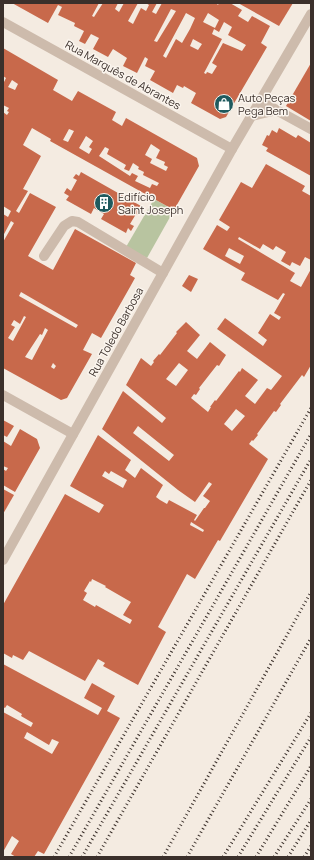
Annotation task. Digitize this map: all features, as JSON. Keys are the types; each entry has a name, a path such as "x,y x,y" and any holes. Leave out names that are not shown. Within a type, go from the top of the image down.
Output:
{"street":[{"name":"Rua Toledo Barbosa","path":"3,560 232,149 311,14"},
{"name":"Rua Marquês de Abrantes","path":"3,22 232,149"},
{"path":"260,101 311,129"},
{"path":"251,116 277,110"},
{"path":"44,256 64,226 72,221 78,222 163,273"},
{"path":"3,396 73,434"}],"green space":[{"path":"154,199 174,210 147,258 126,247"}],"building":[{"path":"12,3 99,3 92,16 94,17 103,3 118,3 115,9 119,12 124,3 138,3 128,21 133,24 141,8 146,11 149,5 146,3 157,3 152,12 156,14 162,3 216,3 218,5 219,3 230,3 242,10 238,16 248,22 252,16 270,26 261,43 267,47 226,117 220,119 191,103 196,93 184,86 183,88 177,85 173,93 150,80 155,71 145,66 148,59 145,57 137,73 123,66 127,58 113,49 108,57 93,49 99,38 91,34 85,44 79,41 84,31 74,26 75,23 58,15 62,7 58,5 48,23","holes":["171,9 176,11 157,42 154,41","186,13 195,18 182,43 176,39 166,58 163,56","208,13 219,20 215,28 203,22","224,22 232,27 228,35 246,45 242,51 223,43 212,63 217,66 212,74 207,72 206,74 204,73 222,39 212,34 214,29 219,32","193,39 202,44 198,50 190,46"]},
{"path":"238,3 293,3 279,26"},
{"path":"3,48 58,80 53,90 72,101 78,91 116,112 112,120 122,126 126,118 197,158 199,166 174,210 50,141 51,139 32,128 23,145 41,156 23,189 28,191 16,211 19,213 30,193 56,207 28,256 53,270 75,229 136,263 130,275 135,278 101,338 92,333 83,350 92,354 67,398 61,400 3,368 3,242 14,223 11,221 3,236 3,214 8,217 11,211 3,206 3,112 7,115 9,108 3,105 3,84 6,78 3,76","holes":["12,80 18,84 15,90 8,87","69,129 74,131 68,142 63,140","86,136 93,141 89,147 92,149 89,154 79,148","151,144 160,150 156,158 165,162 164,165 168,167 166,171 150,163 152,159 145,155","105,147 109,149 107,154 126,165 124,169 129,171 133,163 139,167 138,169 144,172 143,175 159,183 157,186 152,184 150,188 135,181 138,176 132,173 130,176 99,156","21,292 78,325 76,328 19,296","24,316 26,317 13,341 8,338 15,327 11,325 14,320 20,324","45,328 48,330 32,360 25,357 40,334 42,335","53,363 56,366 54,369 51,367"]},
{"path":"311,63 311,121 286,106"},
{"path":"279,128 296,138 298,135 311,143 311,176 266,151 268,148 262,145 267,135 269,136 272,130 277,133"},
{"path":"266,164 305,186 302,191 311,196 311,260 305,257 300,266 292,262 290,266 281,261 286,252 276,246 273,250 263,244 260,249 239,237 238,239 295,273 290,281 301,287 311,269 311,365 304,377 302,375 280,404 281,405 276,412 274,411 257,434 258,435 249,444 268,459 220,541 218,540 195,579 187,574 158,627 166,632 138,685 103,666 105,663 98,659 85,681 29,651 23,660 13,655 12,658 3,653 3,605 65,494 99,513 104,505 70,486 98,435 131,460 125,470 135,478 141,468 163,485 156,497 167,504 169,500 197,515 194,520 195,521 210,501 203,496 212,484 209,482 195,502 102,429 123,391 162,423 166,418 126,385 141,358 151,366 154,362 153,361 159,354 160,355 177,333 176,332 186,322 200,335 187,351 197,359 210,342 226,355 219,366 217,365 199,388 200,389 196,395 194,394 191,398 208,412 215,400 216,401 242,368 258,380 245,396 255,404 267,388 271,390 282,376 217,329 225,318 263,346 267,340 258,333 270,314 279,320 281,317 274,313 285,294 283,293 278,300 241,280 245,273 203,249 217,225 227,231 230,227 219,220 241,182 252,188","holes":["229,248 244,256 240,264 225,256","179,363 188,370 176,386 166,379","236,409 245,416 232,431 224,424","138,426 174,455 169,461 133,433","105,471 109,474 111,471 127,480 123,488 102,476","191,522 204,530 203,532 190,525","92,579 106,586 105,587 131,602 123,615 132,620 130,624 96,605 95,607 83,600 87,593 84,591 90,581 91,582"]},
{"name":"Edifício Saint Joseph","path":"81,172 141,206 139,209 142,211 139,215 136,214 130,224 134,226 131,231 128,228 126,233 101,219 104,214 94,208 91,214 66,200 69,196 64,193 67,188 71,191 77,180 73,178 76,174 79,176"},
{"path":"189,275 198,279 191,292 182,286"},
{"path":"3,420 14,426 7,437 3,435"},
{"path":"20,429 37,439 40,448 15,492 3,485 3,469 6,471 8,468 3,466 3,441 11,446"},
{"path":"3,489 14,495 3,514"},
{"path":"3,664 98,715 102,708 84,698 92,683 115,696 107,711 120,718 44,854 38,851 34,857 16,857 11,854 19,841 12,836 3,852 3,712 31,727 33,723 7,705 5,708 3,707","holes":["27,732 49,745 52,739 59,742 52,754 24,738"]}],"railway":[{"path":"54,857 311,408"},
{"path":"69,857 311,434"},
{"path":"82,857 311,459"},
{"path":"97,857 311,480"},
{"path":"163,857 311,592"},
{"path":"187,857 311,638"},
{"path":"223,857 311,713"},
{"path":"238,857 311,737"},
{"path":"256,857 311,766"},
{"path":"274,857 311,799"},
{"path":"288,857 311,820"},
{"path":"304,857 311,846"}],"place":[{"name":"Auto Peças Pega Bem","path":"224,104"},
{"name":"Edifício Saint Joseph","path":"104,203"}]}
